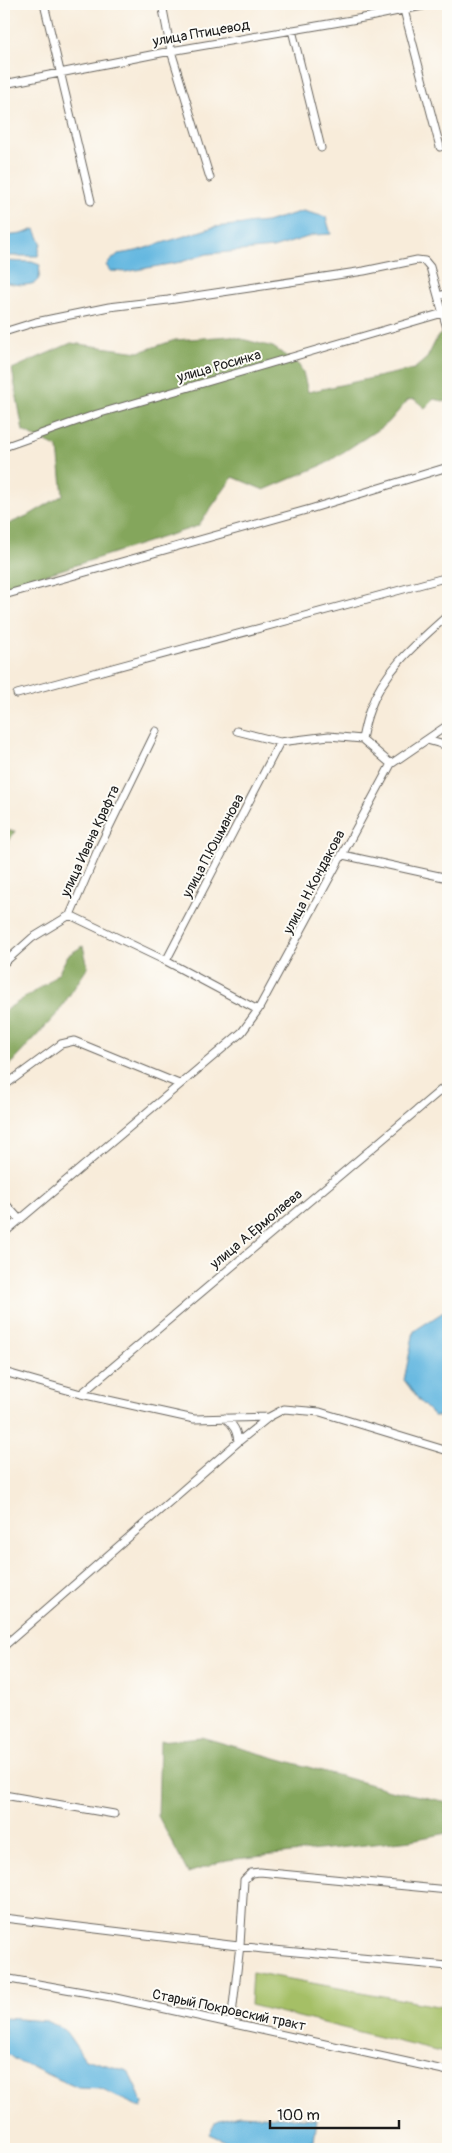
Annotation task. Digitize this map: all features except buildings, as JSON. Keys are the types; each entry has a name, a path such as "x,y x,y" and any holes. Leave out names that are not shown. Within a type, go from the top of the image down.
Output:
{"street":[{"path":"44,4 91,201"},
{"path":"162,4 171,51 210,178"},
{"name":"улица Птицевод","path":"4,84 171,51 432,4"},
{"path":"404,10 440,147"},
{"path":"292,30 321,148"},
{"path":"4,332 36,322 109,306 168,300 364,271 417,260 425,261 430,267 448,332"},
{"path":"439,296 448,294"},
{"name":"улица Росинка","path":"4,447 97,414 443,313"},
{"path":"4,595 291,515 448,467"},
{"path":"17,694 448,577"},
{"path":"362,739 370,707 387,678 415,644 448,615"},
{"path":"237,731 280,742 329,736 362,739 390,764 448,725"},
{"name":"улица Ивана Крафта","path":"4,963 32,938 70,915 97,852 156,731"},
{"path":"427,740 448,746"},
{"name":"улица П.Юшманова","path":"166,961 280,742"},
{"name":"улица Н.Кондакова","path":"4,1233 242,1032 258,1010 343,855 390,764"},
{"path":"343,855 448,878"},
{"path":"70,915 166,961 258,1010"},
{"path":"4,1086 62,1044 74,1041 179,1084"},
{"name":"улица А.Ермолаева","path":"80,1394 448,1084"},
{"path":"4,1202 20,1220"},
{"path":"4,1372 80,1394 194,1419 269,1417"},
{"path":"4,1646 238,1442 269,1417 284,1409 320,1412 448,1451"},
{"path":"225,1418 237,1432 238,1442"},
{"path":"4,1795 114,1814"},
{"path":"231,2023 240,1945 244,1880 251,1873 260,1872 448,1890"},
{"path":"4,1918 448,1966"},
{"name":"Старый Покровский тракт","path":"4,1978 112,1997 448,2071"}],"green space":[{"path":"448,329 448,402 434,399 425,408 414,399 408,400 388,423 325,464 264,490 233,477 198,526 4,588 4,526 31,514 63,495 58,448 23,431 12,369 71,343 139,352 175,340 230,336 273,347 298,364 303,372 308,392 414,369 427,358 438,336"},
{"path":"4,831 15,831 4,849"},
{"path":"83,946 88,967 57,1014 4,1071 4,1011 46,984 59,972 68,955"},
{"path":"201,1737 390,1790 448,1802 448,1833 411,1840 227,1860 188,1873 158,1816 160,1741"},
{"path":"252,1972 448,2008 448,2054 250,2005"}],"water":[{"path":"303,211 326,217 331,234 314,235 273,248 207,254 181,262 125,272 110,271 106,265 118,254 136,251 214,227 266,222"},
{"path":"35,229 41,243 38,256 4,256 4,236 22,234"},
{"path":"4,261 32,262 40,265 39,278 33,284 28,285 4,282"},
{"path":"448,1309 448,1416 434,1416 421,1403 404,1380 414,1331"},
{"path":"4,2018 47,2021 64,2029 85,2059 128,2071 143,2103 142,2108 100,2089 78,2088 14,2059 4,2051"},
{"path":"240,2115 317,2119 314,2141 280,2149 242,2149 209,2134 216,2121"}]}
